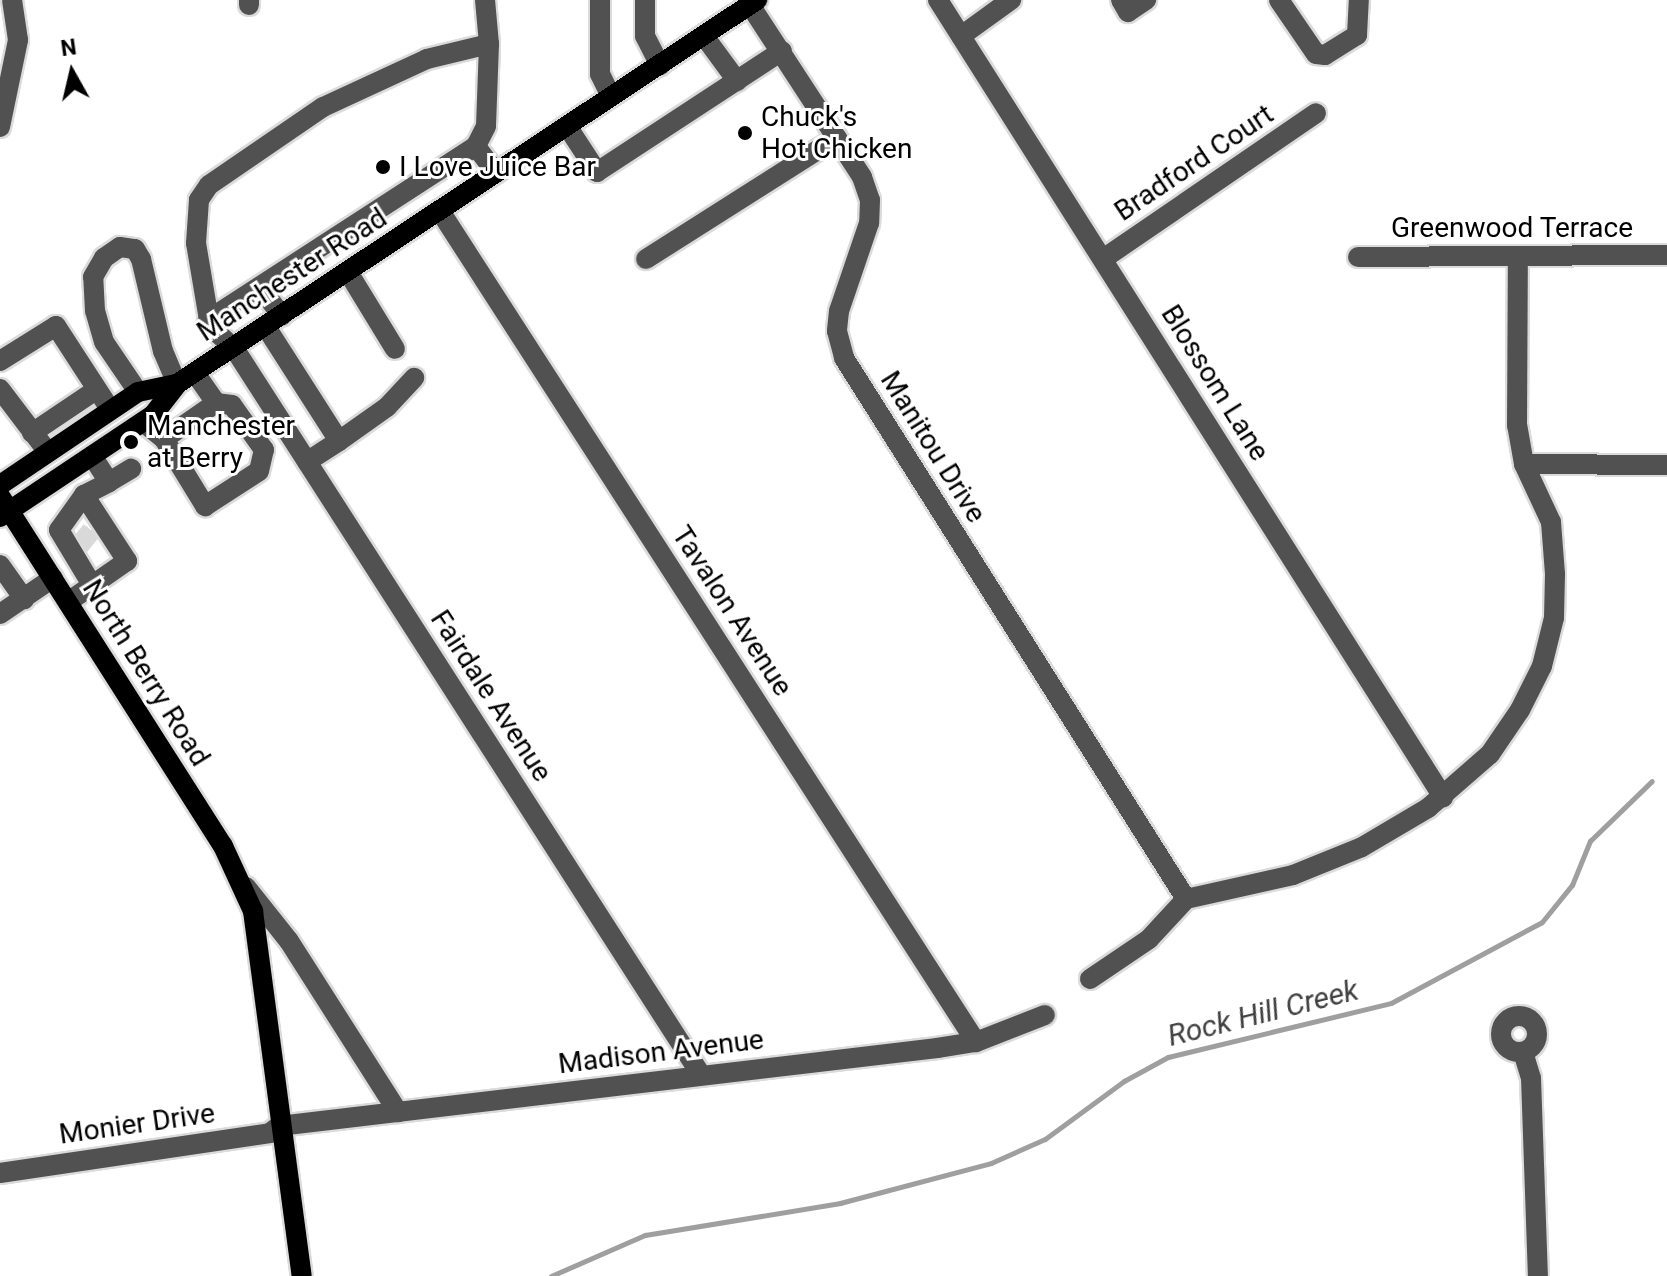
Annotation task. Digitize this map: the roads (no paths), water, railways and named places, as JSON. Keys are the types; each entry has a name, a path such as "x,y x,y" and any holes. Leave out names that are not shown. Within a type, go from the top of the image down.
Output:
{"main road":[{"name":"Manchester Road","path":"3,508 143,422 186,379 704,36 744,4"},
{"name":"Manchester Road","path":"0,485 138,392 186,379"},
{"name":"North Berry Road","path":"3,508 68,602 241,881 253,911 279,1126 302,1276"}],"street":[{"path":"0,127 18,40 12,0"},
{"path":"485,0 489,44 486,126 476,146 208,320 194,220 209,185 323,107 427,59 489,44"},
{"path":"600,0 600,74 611,97"},
{"path":"645,0 645,36 660,65"},
{"name":"Blossom Lane","path":"938,0 1443,797"},
{"path":"961,36 1011,0"},
{"path":"1121,0 1128,12 1146,0"},
{"path":"1279,0 1316,54 1325,55 1357,35 1359,0"},
{"name":"Manitou Drive","path":"744,4 782,51 837,138 870,200 869,223 839,311 837,331 844,358 1186,899"},
{"path":"704,36 737,81"},
{"path":"567,126 597,172 782,51"},
{"name":"Bradford Court","path":"1103,259 1316,113"},
{"path":"646,259 837,138"},
{"path":"476,146 496,173"},
{"name":"Tavalon Avenue","path":"440,211 976,1042"},
{"path":"138,392 104,342 94,303 96,270 120,247 135,249 141,259 157,329 186,379 224,404 252,447 259,471 205,506 164,439 143,422"},
{"name":"Greenwood Terrace","path":"1358,257 1667,255"},
{"path":"1090,979 1149,939 1186,899 1293,875 1362,847 1443,797 1490,754 1520,710 1542,666 1554,618 1551,522 1524,464 1516,416 1518,256"},
{"path":"348,272 395,349"},
{"path":"260,287 274,322 339,441"},
{"name":"Fairdale Avenue","path":"208,320 216,335 234,348 701,1075"},
{"path":"0,361 56,326 110,409"},
{"path":"307,462 387,407 414,378"},
{"path":"0,389 47,451"},
{"path":"32,433 96,390"},
{"path":"164,439 224,404"},
{"path":"92,456 109,482"},
{"path":"1524,464 1667,465"},
{"path":"92,585 76,549 59,530 84,495 131,469"},
{"path":"68,602 127,561 97,524 84,495"},
{"path":"0,565 24,599"},
{"path":"0,614 53,578"},
{"name":"North Berry Road","path":"241,881 289,941 398,1112"},
{"name":"Madison Avenue","path":"279,1126 976,1042 1045,1015"},
{"path":"1523,1052 1531,1078 1538,1276"},
{"name":"Monier Drive","path":"0,1173 270,1133 279,1126"}],"waterway":[{"name":"Rock Hill Creek","path":"551,1276 645,1235 840,1203 991,1163 1045,1139 1124,1081 1168,1057 1391,1003 1542,922 1572,885 1590,841 1652,781"}],"tunnel":[{"path":"79,546 93,529"}],"place":[{"name":"Chuck's Hot Chicken","path":"745,133"},
{"name":"I Love Juice Bar","path":"383,167"},
{"name":"Manchester at Berry","path":"131,442"}]}
